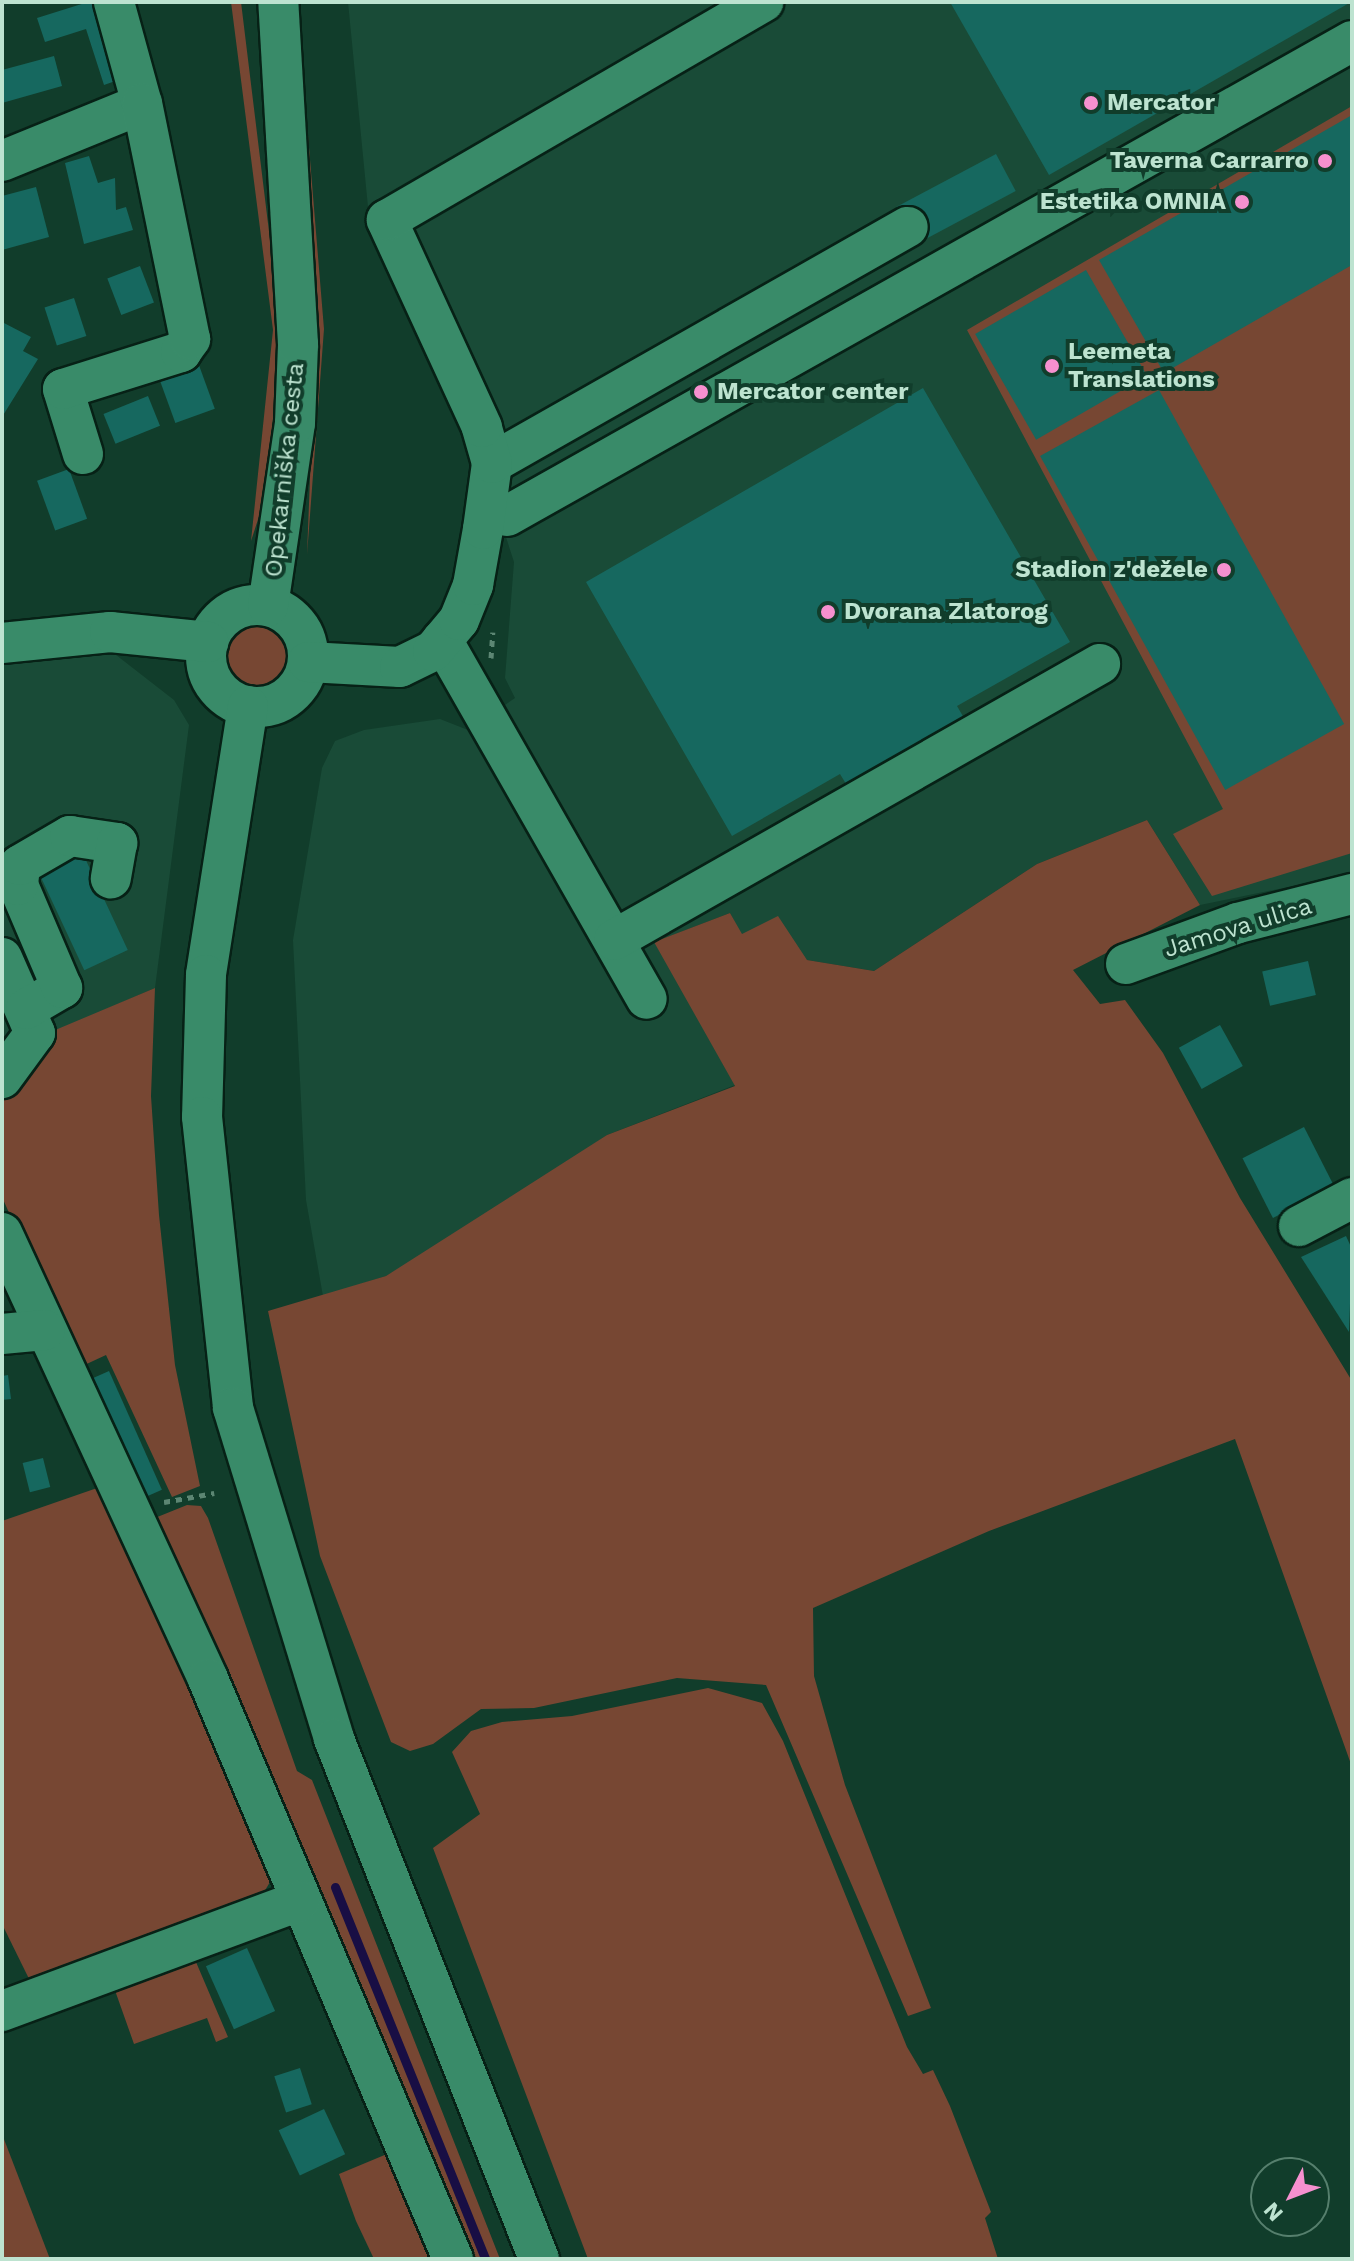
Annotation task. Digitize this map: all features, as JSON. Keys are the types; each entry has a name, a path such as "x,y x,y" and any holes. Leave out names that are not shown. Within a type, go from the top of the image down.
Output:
{"street":[{"path":"83,454 63,389 169,356 190,339 142,104 114,2"},
{"path":"252,2 260,71 283,143"},
{"path":"278,2 283,143"},
{"path":"2,643 110,632 208,642 219,690 248,706 281,701 308,662 400,667 442,640 473,585 492,463 462,376 387,220 763,2"},
{"path":"507,516 1352,41"},
{"path":"2,161 142,104"},
{"name":"Opekarniška cesta","path":"268,606 295,423 298,344 283,143"},
{"path":"492,463 908,227"},
{"name":"Opekarniška cesta","path":"208,642 224,616 268,606 294,620 308,662"},
{"path":"442,640 647,999"},
{"path":"614,940 1100,664"},
{"path":"248,706 206,975 202,1117 233,1408 334,1739 539,2259"},
{"path":"2,1078 30,1021 62,988 18,885 20,865 70,836 117,843 111,878"},
{"name":"Jamova ulica","path":"1126,964 1238,923 1352,894"},
{"path":"2,958 30,1021"},
{"path":"1299,1226 1352,1198"},
{"path":"2,1233 125,1510 208,1679 299,1901 453,2259"},
{"path":"2,1334 45,1330"},
{"path":"2,2011 299,1901"}],"path":[{"path":"125,1510 214,1493"}],"shaded area":[{"path":"231,2 241,2 281,330 266,495 251,541 273,330"},
{"path":"297,2 324,329 307,555 316,324"},
{"path":"348,2 1352,2 1352,874 1200,905 1147,820 1037,864 874,971 807,960 741,935 730,913 655,942 735,1085 607,1135 479,1223 386,1276 323,1296 306,1200 293,940 322,768 335,741 364,730 440,719 468,730 515,698 505,678 514,562 473,435 368,207"},
{"name":"Stadion z'dežele","path":"1352,106 1352,853 1212,896 1173,834 1223,809 967,330"},
{"path":"259,619 284,629 294,654 284,679 259,689 234,679 224,654 234,629"},
{"path":"111,651 174,700 189,725 155,988 107,1009 2,1087 2,662"},
{"path":"1147,820 1200,905 1073,970 1100,1004 1125,1000 1163,1053 1240,1198 1352,1381 1352,1767 1235,1439 989,1531 813,1608 814,1676 845,1785 931,2008 908,2016 766,1685 677,1678 534,1708 481,1709 433,1744 410,1751 391,1742 320,1556 268,1311 386,1276 607,1135 735,1086 654,942 730,913 742,934 778,916 807,960 874,971 1037,864"},
{"path":"155,988 151,1096 159,1215 175,1365 200,1486 172,1497 106,1355 78,1368 2,1197 2,1087 41,1036"},
{"path":"100,1487 277,1870 260,1899 35,1991 2,1924 2,1521"},
{"path":"187,1505 201,1506 208,1518 297,1771 312,1780 500,2259 468,2259 145,1522"},
{"path":"708,1688 762,1703 783,1741 907,2047 923,2074 933,2070 950,2106 991,2212 985,2218 998,2259 588,2259 433,1848 480,1814 452,1752 471,1731 502,1722 572,1716"},
{"path":"193,1955 228,2037 216,2042 207,2018 134,2044 112,1982"},
{"path":"2,2134 50,2259 2,2259"},
{"path":"399,2149 444,2259 374,2259 356,2221 339,2174"}],"building":[{"path":"88,2 99,2 124,78 104,85 86,29 45,42 37,18"},
{"name":"Mercator","path":"950,2 1351,2 1049,175"},
{"path":"54,56 62,86 2,103 2,70"},
{"path":"1352,115 1352,265 1164,373 1099,260"},
{"path":"996,154 1016,191 916,244 896,207"},
{"path":"89,156 98,183 115,178 116,210 126,207 133,230 84,244 65,163"},
{"path":"36,187 49,237 2,250 2,196"},
{"path":"140,266 154,302 121,315 107,279"},
{"path":"1086,270 1147,376 1036,440 975,334"},
{"path":"74,298 86,336 57,346 45,308"},
{"path":"2,322 31,337 23,351 38,359 2,417"},
{"path":"196,357 215,409 175,423 157,371"},
{"name":"Dvorana Zlatorog","path":"923,388 1070,642 957,706 971,730 854,797 840,774 732,836 586,582"},
{"path":"1159,390 1344,724 1225,790 1040,456"},
{"path":"148,396 160,426 115,444 103,414"},
{"path":"69,469 87,519 55,530 37,481"},
{"path":"83,854 128,950 84,970 39,874"},
{"path":"1308,961 1316,995 1270,1006 1262,972"},
{"path":"1220,1025 1243,1066 1202,1089 1179,1048"},
{"path":"1304,1127 1334,1187 1273,1218 1243,1158"},
{"path":"1346,1236 1352,1249 1349,1332 1301,1257"},
{"path":"109,1371 162,1490 143,1498 90,1380"},
{"path":"8,1375 11,1399 2,1400 2,1376"},
{"path":"43,1458 50,1487 30,1492 23,1463"},
{"path":"247,1948 275,2011 234,2029 206,1966"},
{"path":"300,2068 312,2104 286,2112 274,2076"},
{"path":"324,2109 345,2154 300,2175 279,2130"}],"waterway":[{"path":"335,1887 485,2259"}],"place":[{"name":"Mercator","path":"1091,103"},
{"name":"Taverna Carrarro","path":"1325,161"},
{"name":"Estetika OMNIA","path":"1242,202"},
{"name":"Leemeta Translations","path":"1052,366"},
{"name":"Mercator center","path":"701,392"},
{"name":"Stadion z'dežele","path":"1224,570"},
{"name":"Dvorana Zlatorog","path":"828,612"}]}
